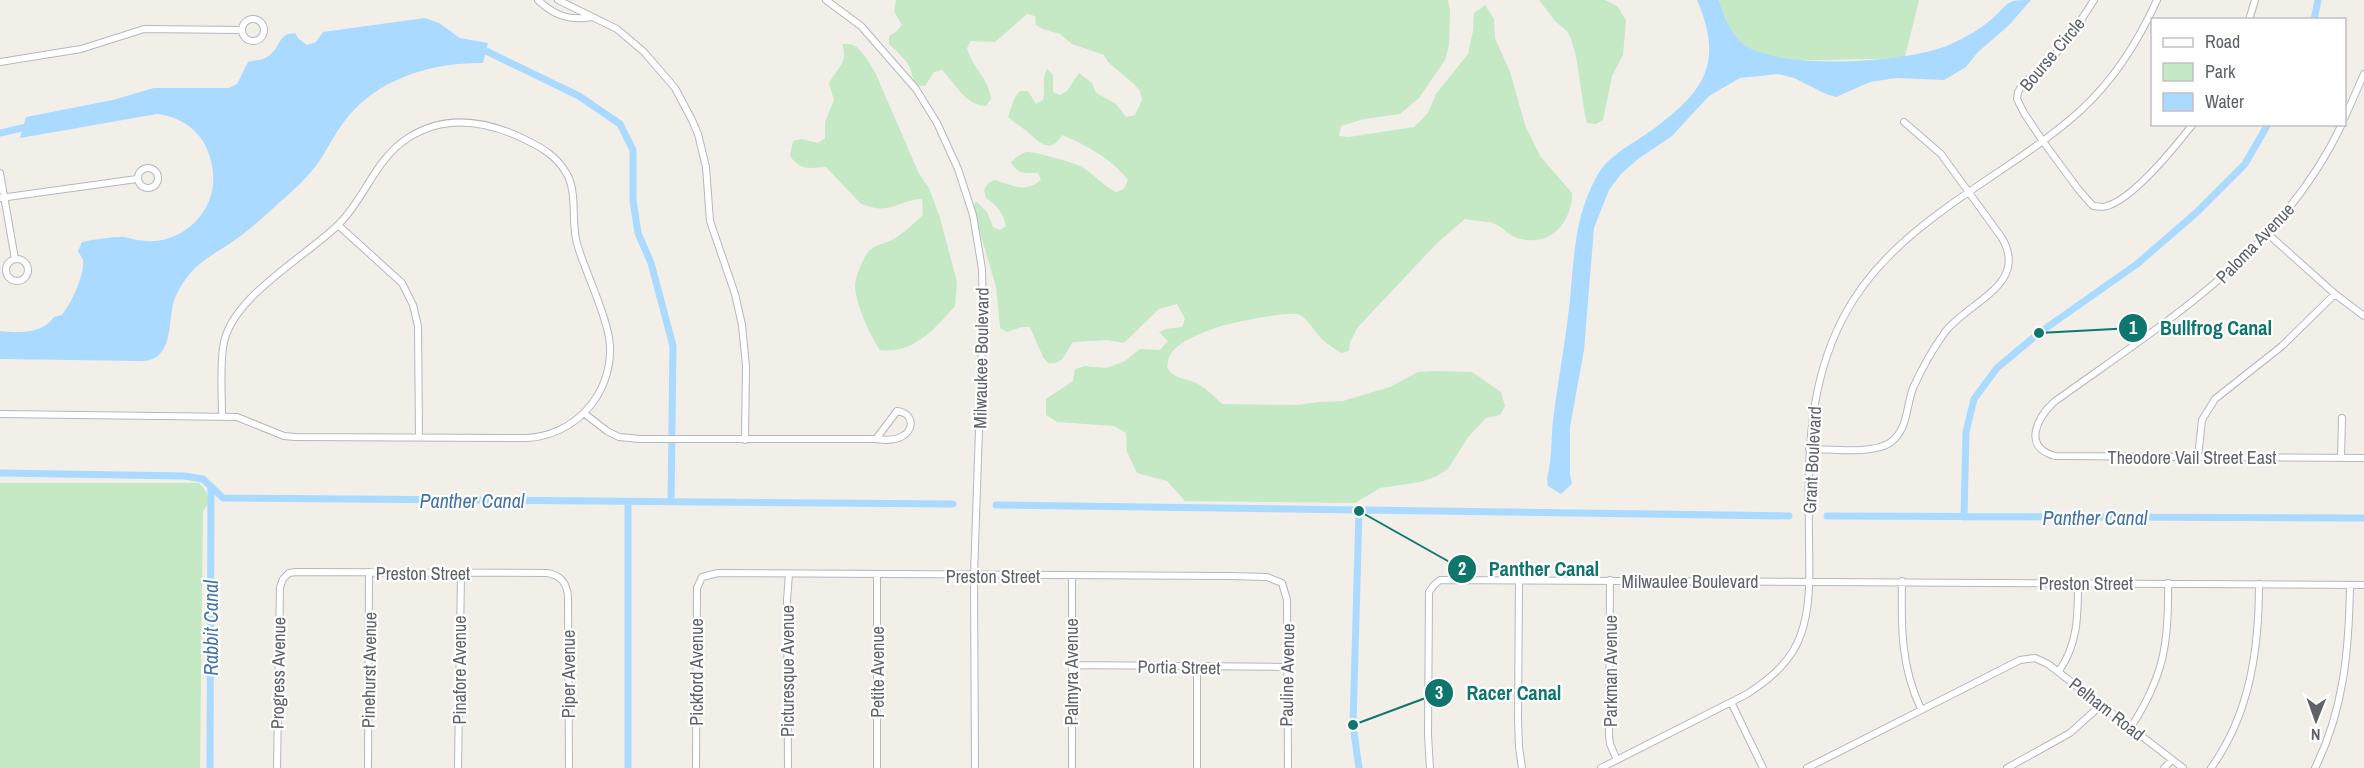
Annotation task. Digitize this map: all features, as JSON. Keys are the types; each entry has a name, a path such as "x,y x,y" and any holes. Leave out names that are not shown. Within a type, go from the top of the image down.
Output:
{"street":[{"path":"538,0 550,12 566,18 576,20 592,17"},
{"path":"558,0 628,37 657,64 686,106 698,134 707,177 710,221 735,294 742,325 746,366 745,440"},
{"name":"Milwaukee Boulevard","path":"826,0 861,26 916,88 937,123 954,160 973,215 982,269 983,314 974,576 975,768"},
{"name":"Bourse Circle","path":"2094,0 2068,40 2044,66 2023,84 2018,92 2019,106 2087,201 2093,206 2102,207 2118,200 2138,184 2174,148 2191,126"},
{"name":"Grant Boulevard","path":"1601,768 1731,702 1765,682 1791,655 1801,636 1809,581 1809,448 1812,412 1819,377 1829,347 1844,316 1871,276 1903,241 2080,110 2112,77 2131,51 2157,0"},
{"path":"2250,18 2255,0"},
{"path":"0,62 81,49 144,29 242,30"},
{"path":"2346,114 2364,74"},
{"path":"1809,448 1865,449 1881,447 1889,443 1902,430 1912,391 1934,348 1954,322 1996,288 2007,275 2010,259 2006,245 1941,154 1904,122"},
{"path":"0,414 237,417 284,436 540,438 555,432 585,414 606,378 610,346 605,324 576,244 572,187 563,169 547,150 512,133 485,124 452,123 422,130 408,138 382,161 352,208 338,225 254,295 236,313 223,348 222,416"},
{"name":"Paloma Avenue","path":"2035,431 2042,415 2054,402 2207,292 2238,265 2268,234 2310,180 2341,126"},
{"path":"0,173 2,197 15,259"},
{"path":"2,197 137,179"},
{"path":"338,225 402,283 413,305 418,326 419,437"},
{"path":"2268,234 2335,294 2364,316"},
{"path":"2198,457 2202,420 2215,399 2271,357 2335,294"},
{"path":"585,414 607,431 620,437 662,440 889,440 900,438 909,431 911,422 909,416 905,412 897,411 876,439"},
{"path":"2342,418 2342,458"},
{"name":"Theodore Vail Street East","path":"2035,431 2036,440 2041,448 2055,456 2364,458"},
{"name":"Preston Street","path":"283,579 289,573 296,572 369,572 547,573 555,574 564,580"},
{"name":"Pinehurst Avenue","path":"368,768 369,572"},
{"name":"Pinafore Avenue","path":"458,768 461,573"},
{"name":"Preston Street","path":"702,577 718,573 1267,577 1282,583"},
{"name":"Picturesque Avenue","path":"788,768 787,611 789,574"},
{"name":"Petite Avenue","path":"877,575 878,768"},
{"name":"Palmyra Avenue","path":"1072,576 1072,768"},
{"name":"Pickford Avenue","path":"696,768 696,596 702,577"},
{"name":"Progress Avenue","path":"277,768 279,595 283,579"},
{"name":"Piper Avenue","path":"564,580 568,588 569,768"},
{"name":"Milwaulee Boulevard","path":"1430,768 1428,735 1430,592 1440,580 1809,581"},
{"path":"1519,580 1518,719 1522,768"},
{"name":"Parkman Avenue","path":"1610,580 1610,744 1617,760"},
{"name":"Preston Street","path":"1809,581 2364,585"},
{"path":"1807,768 1921,709 1910,683 1904,656 1902,582"},
{"name":"Pauline Avenue","path":"1282,583 1287,600 1288,768"},
{"path":"2059,671 2068,657 2076,634 2078,583"},
{"path":"2131,727 2154,688 2162,665 2168,622 2168,583"},
{"path":"2211,768 2234,728 2249,686 2257,644 2259,584"},
{"path":"2316,768 2334,724 2341,695 2346,659 2350,585"},
{"name":"Pelham Road","path":"1921,709 2020,660 2028,658 2042,660 2182,768"},
{"name":"Portia Street","path":"1071,665 1287,667"},
{"path":"1197,667 1197,768"},
{"path":"1731,702 1763,768"},
{"path":"2007,768 2070,733 2100,706"},
{"path":"2164,768 2172,760"}],"green space":[{"path":"896,0 1448,0 1449,45 1445,60 1419,98 1400,114 1364,119 1341,126 1339,136 1349,137 1414,127 1428,113 1436,94 1468,54 1474,13 1485,5 1494,19 1495,38 1510,72 1525,125 1540,156 1572,193 1568,214 1557,230 1549,236 1529,240 1514,237 1493,223 1465,219 1438,242 1358,327 1350,342 1349,351 1341,353 1331,346 1300,315 1285,314 1224,325 1206,331 1177,347 1168,359 1167,368 1178,377 1201,386 1222,404 1297,405 1343,401 1390,387 1418,372 1472,372 1501,392 1505,406 1500,415 1486,418 1468,437 1448,469 1435,477 1420,482 1380,488 1355,503 1185,501 1167,481 1137,473 1127,452 1126,433 1114,426 1057,422 1046,415 1046,399 1073,381 1075,369 1085,366 1106,368 1125,361 1140,349 1160,350 1168,341 1159,332 1182,327 1185,319 1177,304 1159,309 1124,343 1107,340 1073,342 1061,360 1048,363 1030,327 1007,332 1000,328 996,287 973,208 976,201 987,212 993,227 1000,230 1006,226 1002,214 986,198 984,190 988,183 995,180 1013,186 1029,187 1041,180 1038,173 1019,171 1011,162 1027,152 1078,165 1116,192 1124,189 1128,180 1098,153 1062,135 1052,145 1043,144 1008,117 1015,97 1020,91 1028,91 1036,104 1043,100 1044,77 1047,69 1053,75 1053,92 1060,95 1067,91 1079,73 1092,83 1096,93 1116,104 1126,117 1135,115 1142,100 1140,91 1108,62 1104,55 1072,44 1060,34 1043,29 1036,25 1035,16 1027,14 995,42 971,41 967,48 990,92 991,99 986,106 967,98 942,70 934,72 925,86 916,85 910,67 889,44 889,36 902,25 894,11"},
{"path":"1539,0 1605,0 1617,6 1626,20 1623,55 1612,76 1603,120 1596,124 1587,123 1576,56 1568,32 1556,22"},
{"path":"1719,0 1919,0 1905,57 1802,60 1770,56 1743,44 1731,30"},
{"path":"842,44 857,47 875,72 919,174 929,188 940,218 957,282 955,306 931,331 903,348 880,350 864,319 855,282 862,262 869,251 899,236 923,215 922,199 886,208 870,207 860,203 826,167 802,166 790,156 793,141 801,139 818,143 825,138 825,122 834,100 829,83 843,60"},
{"path":"0,483 199,483 205,490 208,500 203,511 200,768 0,768"}],"water":[{"path":"1697,0 1719,0 1731,30 1743,44 1761,53 1813,61 1844,61 1904,56 1949,45 1979,29 2010,2 2031,0 2009,25 1977,53 1966,67 1944,80 1896,78 1870,82 1836,97 1794,78 1778,74 1740,78 1709,96 1672,136 1638,159 1621,174 1609,190 1594,228 1584,350 1570,427 1572,484 1561,494 1548,486 1547,479 1574,251 1584,205 1602,168 1615,155 1670,116 1697,88 1709,59 1709,41"},
{"path":"425,18 439,23 460,38 488,43 483,63 448,65 413,73 381,88 367,98 344,122 318,163 300,184 265,216 205,260 188,276 174,300 167,340 159,355 142,361 0,359 0,331 22,332 37,329 49,323 54,317 62,315 66,310 82,273 83,260 78,251 82,242 123,237 140,241 155,241 173,237 189,228 201,215 213,186 212,164 199,135 187,125 165,115 157,114 20,138 26,117 113,100 154,88 229,88 237,84 248,62 267,57 275,50 282,38 289,34 295,33 307,45 316,42 323,32"}],"waterway":[{"path":"2314,18 2318,0"},
{"path":"477,53 486,51 579,96 620,124 633,150 633,200 638,233 651,263 673,346 671,502"},
{"path":"0,133 31,126"},
{"path":"1964,517 1966,432 1974,399 1997,368 2039,333 2137,264 2196,213 2245,164 2267,126"},
{"name":"Panther Canal","path":"0,473 185,476 203,479 223,498 953,504"},
{"name":"Rabbit Canal","path":"210,768 211,488"},
{"path":"628,502 628,768"},
{"name":"Panther Canal","path":"996,505 1789,516"},
{"path":"1359,511 1353,725 1359,768"},
{"name":"Panther Canal","path":"1827,516 2364,518"}],"place":[{"name":"Bullfrog Canal","path":"2039,333"},
{"name":"Panther Canal","path":"1359,511"},
{"name":"Racer Canal","path":"1353,725"}]}
